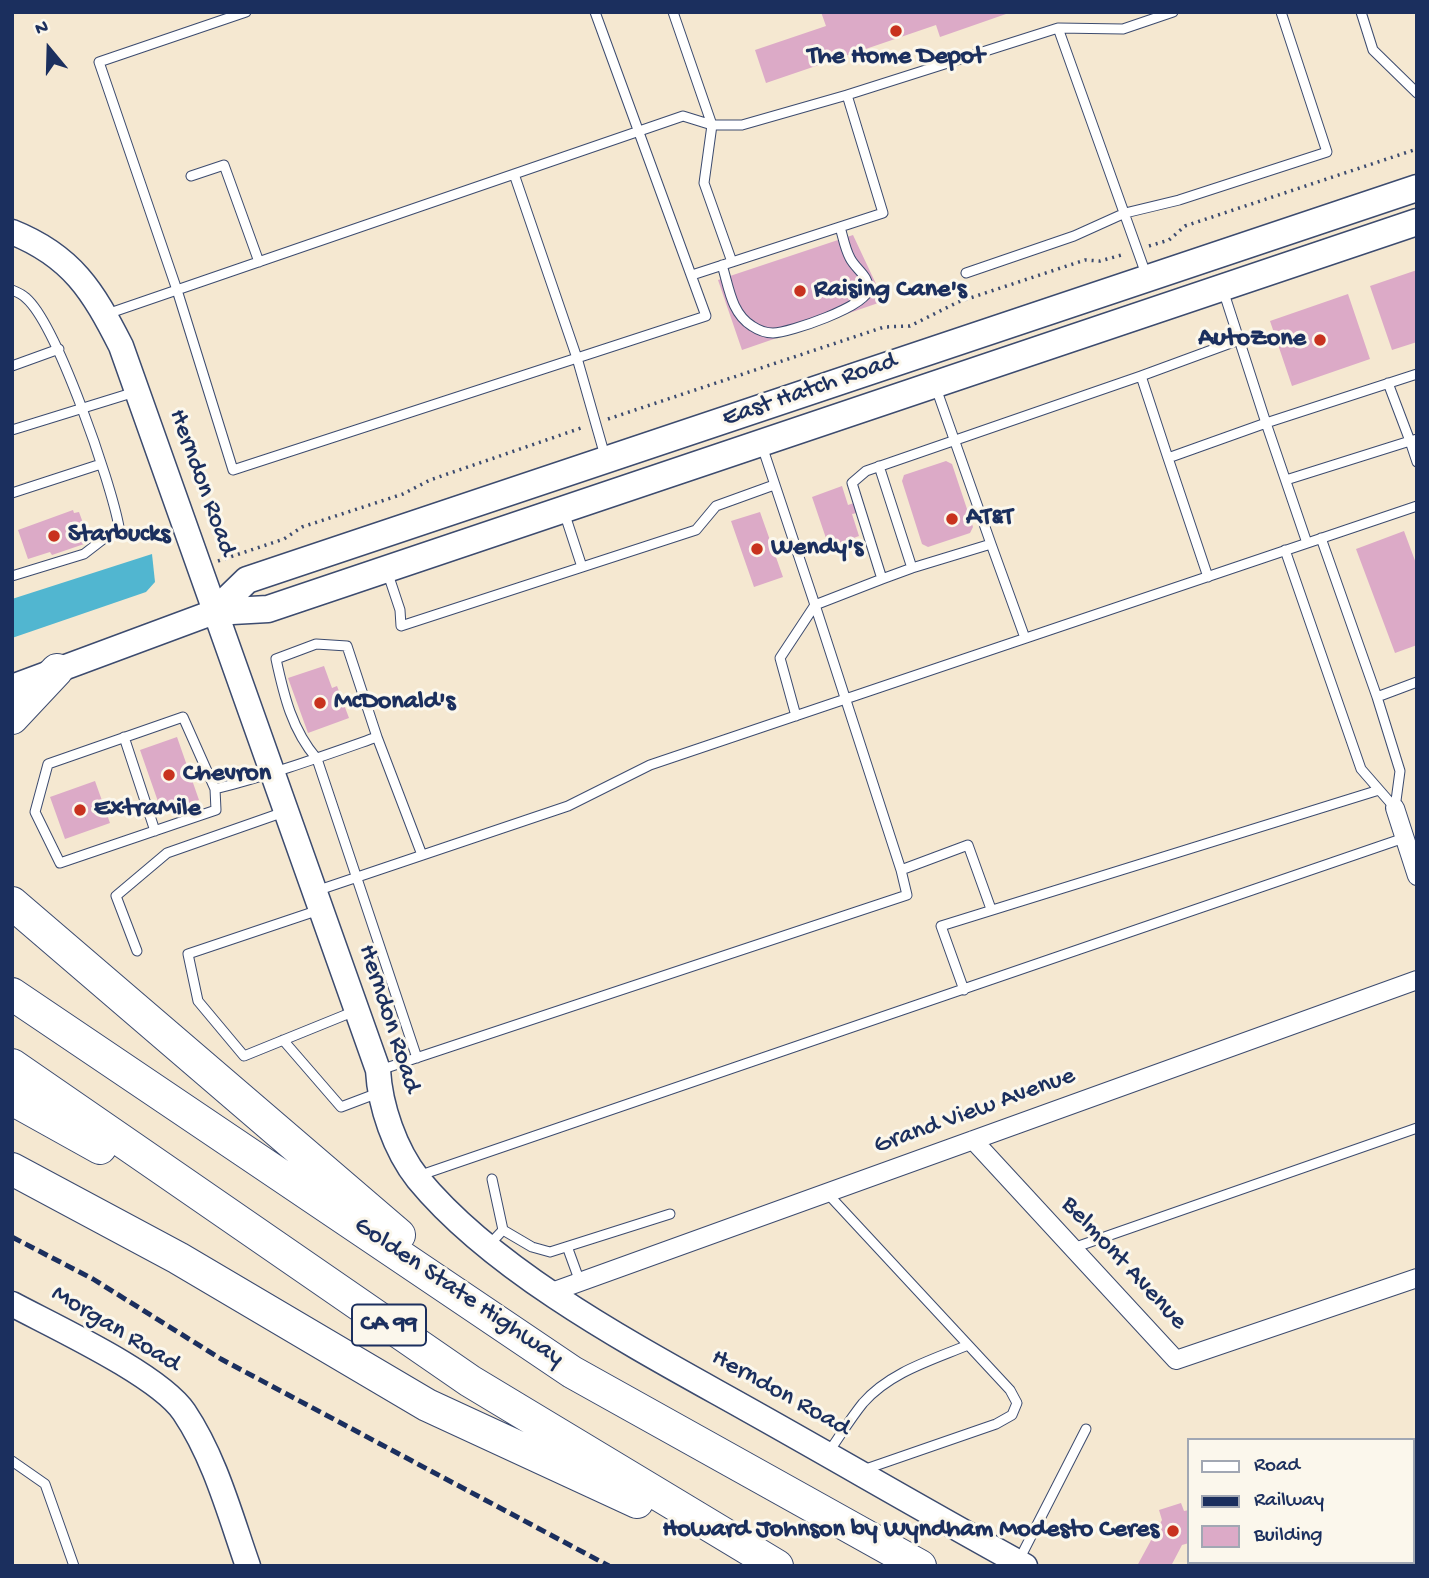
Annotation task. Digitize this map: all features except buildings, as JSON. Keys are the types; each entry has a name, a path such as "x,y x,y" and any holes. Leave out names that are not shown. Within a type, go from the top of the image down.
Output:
{"highway":[{"path":"12,718 57,670"},
{"path":"12,903 365,1203 471,1303"},
{"name":"Golden State Highway","path":"12,994 572,1372 920,1566"},
{"name":"CA 99","path":"12,1065 470,1381 776,1566"},
{"path":"12,1099 276,1247"},
{"path":"12,1169 178,1258 427,1405 776,1566"}],"main road":[{"name":"East Hatch Road","path":"214,612 247,580 1417,188"},
{"name":"East Hatch Road","path":"214,612 268,609 1417,222"}],"street":[{"name":"Herndon Road","path":"12,232 44,247 76,272 93,293 121,346 357,1010 401,1149 417,1177 458,1222 495,1239 552,1292 678,1370 1022,1564"},
{"name":"East Hatch Road","path":"12,687 214,612"},
{"path":"1395,808 1410,836 1417,876"},
{"name":"Grand View Avenue","path":"552,1292 1417,980"},
{"name":"Belmont Avenue","path":"973,1140 1176,1360 1417,1278"},
{"name":"Morgan Road","path":"12,1304 160,1387 183,1410 209,1460 248,1566"}],"lane":[{"path":"246,12 99,62 177,290 233,470 706,316 595,12"},
{"path":"673,12 712,125 704,183 732,262"},
{"path":"105,314 682,116 712,125 742,125 848,95 1058,28 1123,29 1173,12"},
{"path":"966,273 1074,236 1125,213 1179,200 1327,152 1281,12"},
{"path":"1361,12 1373,50 1417,93"},
{"path":"1058,28 1147,279"},
{"path":"692,275 883,214 848,95"},
{"path":"191,176 224,165 259,262"},
{"path":"514,174 577,358 606,459"},
{"path":"722,265 732,302 741,318 754,328 777,333 858,305 866,298 866,278 850,259 840,228"},
{"path":"1222,288 1307,543"},
{"path":"12,290 27,298 59,349 114,499 119,527 84,554 12,576"},
{"path":"883,579 852,482 866,471 1239,340"},
{"path":"12,366 59,349"},
{"path":"1168,458 1417,374"},
{"path":"1141,376 1208,577"},
{"path":"1388,383 1413,440 1417,462"},
{"path":"934,384 1025,638"},
{"path":"12,430 136,391"},
{"path":"1286,480 1413,440"},
{"path":"283,1040 341,1107 417,1058 907,895 761,443"},
{"path":"12,493 101,464"},
{"path":"879,466 912,568"},
{"path":"387,569 400,610 401,626 696,530 716,506 774,485"},
{"path":"357,1010 244,1056 198,1001 188,954 318,900 355,878 568,806 650,765 1417,506"},
{"path":"563,509 582,567"},
{"path":"1321,538 1400,771 1395,808"},
{"path":"796,716 780,658 815,605 912,568 991,544"},
{"path":"1285,550 1361,769 1395,808"},
{"path":"417,1058 317,759 301,741 285,702 276,659 316,644 347,646 377,737 422,855"},
{"path":"1377,697 1417,682"},
{"path":"183,717 215,789 216,810 60,863 35,812 48,764 183,717"},
{"path":"124,737 155,831"},
{"path":"215,789 272,774 377,737"},
{"path":"964,990 941,926 1379,790"},
{"path":"138,951 116,896 167,853 286,811"},
{"path":"417,1177 1410,836"},
{"path":"901,870 968,845 991,909"},
{"path":"1073,1248 1417,1128"},
{"path":"492,1180 495,1239 550,1252 568,1249 670,1214"},
{"path":"827,1193 1010,1390 1017,1403 1012,1415 996,1423 858,1472"},
{"path":"568,1249 580,1282"},
{"path":"827,1454 864,1402 884,1384 905,1371 968,1345"},
{"path":"1022,1564 1086,1429"},
{"path":"12,1461 45,1485 74,1566"}],"path":[{"path":"200,568 284,539 302,527 404,494 430,480 884,327 910,326 958,302 1085,260 1105,261 1169,240 1185,226 1417,149"}],"water":[{"path":"152,554 155,582 146,592 12,638 12,599"}],"railway":[{"path":"12,1237 93,1279 221,1359 609,1566"}],"place":[{"name":"The Home Depot","path":"896,31"},
{"name":"Raising Cane's","path":"800,291"},
{"name":"AutoZone","path":"1320,340"},
{"name":"AT&T","path":"952,519"},
{"name":"Starbucks","path":"54,536"},
{"name":"Wendy's","path":"757,549"},
{"name":"McDonald's","path":"320,703"},
{"name":"Chevron","path":"169,775"},
{"name":"ExtraMile","path":"80,810"},
{"name":"Howard Johnson by Wyndham Modesto Ceres","path":"1173,1531"}]}
